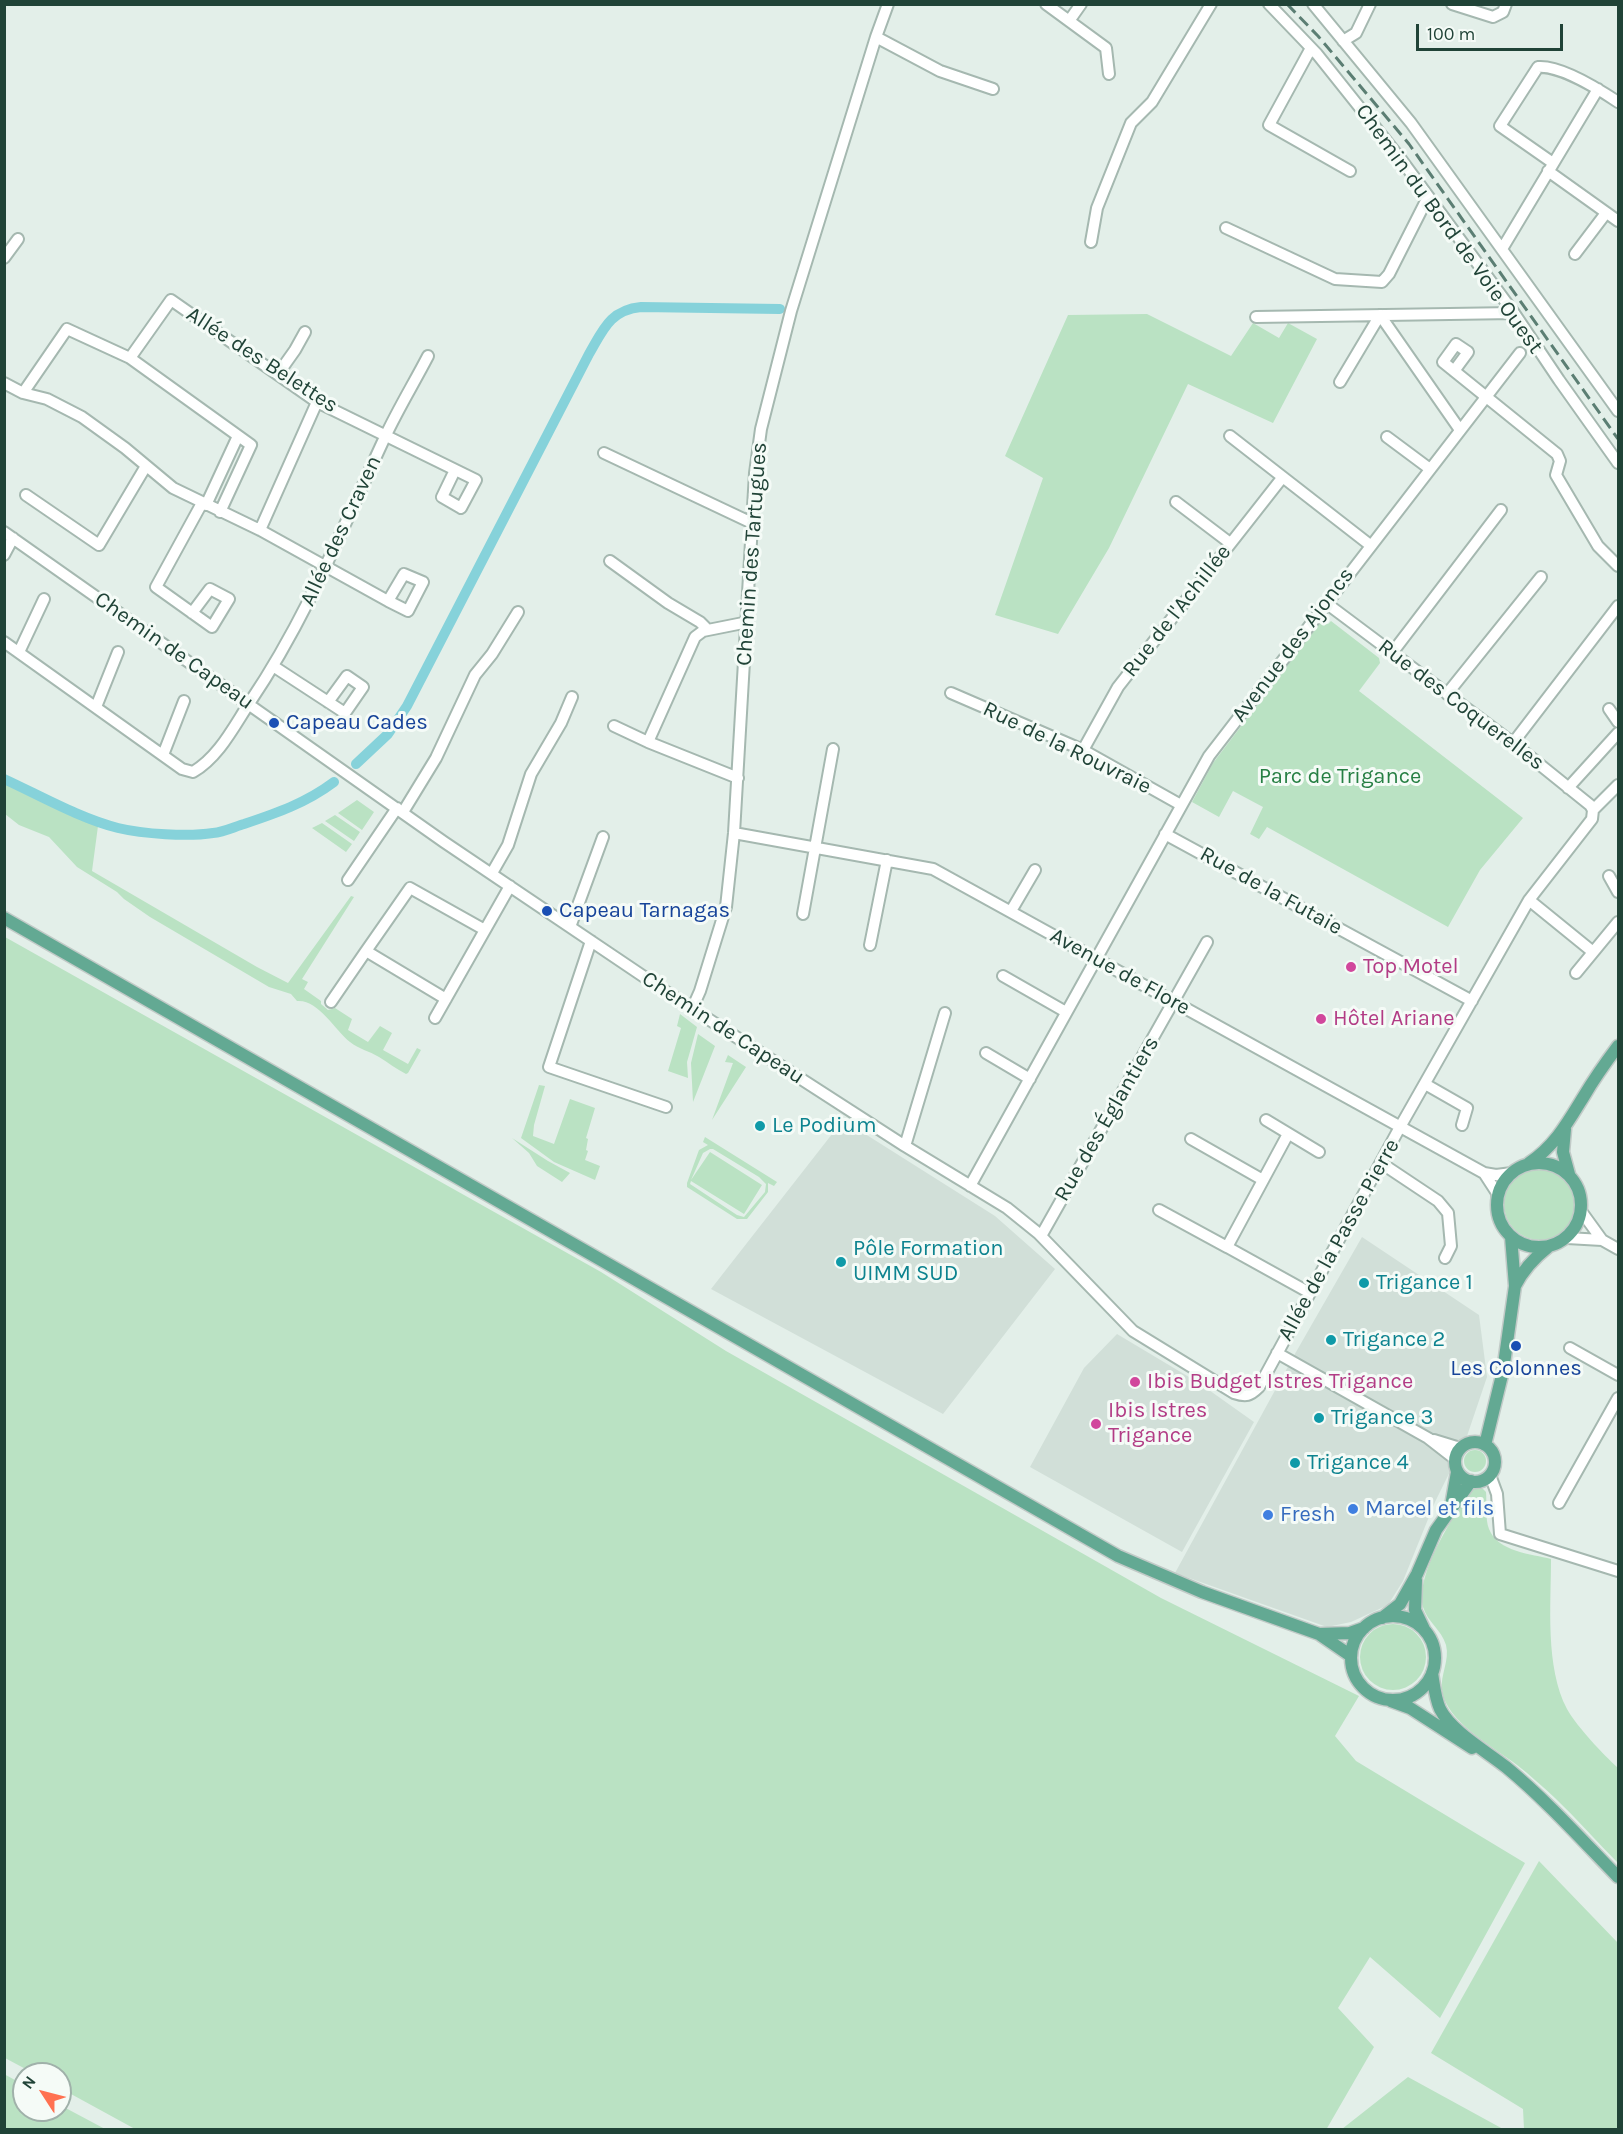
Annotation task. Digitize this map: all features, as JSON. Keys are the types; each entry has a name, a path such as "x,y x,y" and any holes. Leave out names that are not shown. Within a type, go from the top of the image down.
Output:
{"main road":[{"path":"4,918 1118,1556 1202,1592 1319,1634 1351,1656"},
{"path":"1485,1445 1503,1371 1515,1286 1510,1237 1499,1219 1497,1208 1500,1188 1512,1173 1551,1146 1566,1128 1584,1095 1618,1047"},
{"path":"1515,1286 1532,1261 1548,1247 1567,1238 1574,1230 1581,1211 1581,1198 1577,1185 1569,1174 1563,1152 1566,1128"},
{"path":"1527,1164 1549,1164 1569,1174"},
{"path":"1510,1237 1522,1244 1548,1247"},
{"path":"1450,1510 1457,1460 1473,1442 1494,1411"},
{"path":"1457,1460 1466,1480 1484,1479 1490,1475 1494,1456 1485,1445 1473,1442"},
{"path":"1319,1634 1350,1632 1364,1628 1400,1604 1417,1574 1436,1530 1471,1481"},
{"path":"1417,1574 1415,1610 1434,1651 1432,1673 1440,1709 1450,1723 1513,1774 1618,1877"},
{"path":"1381,1618 1392,1616 1404,1618 1424,1630"},
{"path":"1364,1628 1357,1636 1351,1656 1352,1669 1357,1681 1377,1697 1410,1708 1462,1743 1492,1757"},
{"path":"1390,1700 1404,1699 1416,1694 1426,1684 1432,1673"}],"street":[{"name":"Chemin des Tartugues","path":"692,1009 700,991 726,907 738,778 755,473 761,429 791,311 888,4"},
{"path":"1046,4 1106,48 1108,74"},
{"path":"1069,21 1082,4"},
{"path":"1091,242 1097,208 1131,123 1152,102 1211,4"},
{"name":"Chemin du Bord de Voie Ouest","path":"1269,4 1311,48 1400,158 1514,313 1618,463"},
{"path":"1313,4 1411,123 1618,411"},
{"path":"1343,41 1356,33 1370,4"},
{"path":"1452,4 1493,17 1503,12 1506,4"},
{"path":"876,37 940,71 993,88"},
{"path":"1311,48 1269,125 1350,171"},
{"path":"1618,102 1598,89 1548,66 1538,67 1500,126 1618,221"},
{"path":"1502,249 1598,89"},
{"path":"1226,228 1335,279 1382,282 1389,274 1428,197"},
{"path":"1575,254 1606,213"},
{"path":"4,258 18,239"},
{"name":"Allée des Belettes","path":"130,357 171,300 317,402 455,470"},
{"path":"1256,317 1514,313"},
{"path":"1340,382 1380,315"},
{"path":"1380,315 1460,430"},
{"path":"23,393 67,329 130,357 251,445 220,512"},
{"path":"278,374 305,332"},
{"name":"Avenue des Ajoncs","path":"970,1186 1209,756 1520,353"},
{"name":"Allée des Craven","path":"163,755 182,769 193,772 206,764 249,704 273,666 327,568 386,435 428,356"},
{"path":"1454,370 1557,454 1560,461 1556,475 1598,546 1618,566"},
{"path":"4,383 23,393 47,399 82,417 173,488 260,530 388,601"},
{"path":"260,530 317,402"},
{"path":"192,613 156,587 204,504 238,436"},
{"path":"1230,436 1370,545"},
{"path":"1388,437 1430,469"},
{"path":"604,453 752,523"},
{"path":"26,495 99,545 146,466"},
{"name":"Rue de l'Achillée","path":"1083,750 1118,687 1282,478"},
{"path":"1176,502 1230,543"},
{"path":"1392,652 1501,510"},
{"path":"4,555 9,535"},
{"name":"Chemin de Capeau","path":"9,535 570,927 692,1009 905,1146 1007,1208 1041,1236 1133,1331 1234,1393 1245,1397 1251,1395 1259,1387 1277,1353"},
{"path":"610,561 668,603 700,622 708,630"},
{"path":"1447,694 1541,577"},
{"path":"19,652 44,599"},
{"name":"Rue des Coquerelles","path":"1326,603 1513,743 1590,805 1593,810"},
{"path":"1513,743 1618,606"},
{"path":"348,880 436,758 475,675 492,654 518,612"},
{"path":"648,742 695,637 703,631 748,622"},
{"path":"4,642 163,755 184,701"},
{"path":"96,707 118,652"},
{"path":"273,666 328,702"},
{"name":"Rue de la Rouvraie","path":"951,693 1083,750 1181,805"},
{"path":"492,873 508,845 531,774 561,723 572,697"},
{"path":"1609,709 1618,722"},
{"path":"614,726 738,778"},
{"path":"1568,788 1618,733"},
{"path":"803,914 833,749"},
{"name":"Allée de la Passe Pierre","path":"1277,1353 1400,1127 1528,900 1592,819 1593,810 1618,785"},
{"name":"Avenue de Flore","path":"734,833 933,869 1484,1173 1496,1175 1512,1173"},
{"name":"Rue de la Futaie","path":"1165,834 1472,1001"},
{"path":"570,927 603,837"},
{"path":"870,945 886,860"},
{"path":"1011,911 1035,870"},
{"path":"1609,876 1618,892"},
{"path":"435,1018 510,886"},
{"path":"331,1002 410,888 485,930"},
{"path":"1528,900 1593,952"},
{"path":"1576,973 1618,922"},
{"path":"591,941 549,1067 666,1107"},
{"name":"Rue des Églantiers","path":"1041,1236 1207,942"},
{"path":"366,951 446,999"},
{"path":"1003,976 1066,1012"},
{"path":"905,1146 945,1013"},
{"path":"986,1053 1030,1079"},
{"path":"1425,1084 1467,1108 1462,1125"},
{"path":"1266,1120 1319,1152"},
{"path":"1227,1247 1288,1134"},
{"path":"1191,1139 1263,1180"},
{"path":"1381,1163 1438,1202 1448,1213 1451,1246 1445,1258"},
{"path":"1484,1173 1497,1193 1497,1198"},
{"path":"1159,1210 1310,1293"},
{"path":"1581,1211 1602,1240 1618,1249"},
{"path":"1567,1238 1602,1240"},
{"path":"1570,1348 1618,1375"},
{"path":"1277,1353 1428,1438 1457,1460"},
{"path":"1559,1503 1618,1398"},
{"path":"1490,1475 1497,1494 1500,1534 1618,1571"}],"shaded area":[{"path":"843,1120 995,1216 1055,1269 943,1414 711,1289"},
{"path":"1362,1237 1479,1315 1487,1377 1466,1439 1435,1502 1403,1581 1388,1605 1351,1622 1327,1627 1175,1573"},
{"path":"1117,1334 1199,1383 1254,1422 1182,1552 1030,1467 1084,1368"}],"green space":[{"path":"1147,314 1231,356 1253,323 1279,338 1288,323 1317,339 1273,423 1188,384 1109,548 1058,634 995,615 1043,478 1005,456 1068,315"},
{"name":"Parc de Trigance","path":"1323,619 1328,624 1331,621 1379,658 1380,663 1359,691 1523,818 1480,870 1448,927 1267,827 1259,839 1250,834 1263,807 1233,791 1219,817 1192,802 1213,763"},
{"path":"5,784 98,826 92,871 288,983 351,896 354,897 302,979 308,982 304,989 321,1001 321,1004 328,1010 335,1008 352,1019 348,1030 368,1042 380,1026 392,1033 383,1050 408,1064 417,1048 421,1050 408,1073 402,1072 350,1042 326,1016 312,1005 297,1001 291,994 269,987 150,917 117,892 77,867 49,837 19,825 5,814"},
{"path":"357,800 374,812 362,830 338,813"},
{"path":"335,815 360,832 354,841 325,821"},
{"path":"322,823 352,844 346,852 312,828"},
{"path":"5,937 601,1272 726,1351 1161,1598 1359,1696 1335,1736 1356,1761 1525,1863 1440,2018 1370,1957 1338,2008 1374,2047 1326,2130 135,2129 72,2095 72,2062 12,2062 5,2058"},
{"path":"680,1014 697,1027 687,1062 688,1078 668,1071 681,1028 677,1026"},
{"path":"698,1034 715,1046 693,1102 691,1063"},
{"path":"728,1055 746,1067 712,1120 733,1063 725,1062"},
{"path":"539,1085 545,1086 533,1136 554,1144 570,1099 595,1108 586,1138 588,1139 586,1150 588,1151 585,1160 600,1166 595,1180 554,1162 521,1138"},
{"path":"705,1137 777,1182 774,1186 768,1183 768,1192 747,1219 737,1219 687,1187 699,1150 708,1145 703,1142","holes":["713,1149 759,1177 766,1184 765,1192 744,1217 737,1215 690,1184 691,1181 744,1214 762,1185 710,1152 691,1180 703,1153"]},
{"path":"512,1138 570,1173 562,1182 537,1166 529,1153"},
{"path":"1540,1168 1560,1174 1570,1184 1576,1204 1570,1224 1560,1234 1540,1240 1520,1234 1510,1224 1504,1204 1510,1184 1520,1174"},
{"path":"1475,1450 1483,1453 1486,1461 1483,1469 1475,1472 1467,1469 1464,1461 1467,1453"},
{"path":"1473,1487 1482,1488 1486,1492 1488,1525 1493,1537 1516,1551 1551,1559 1550,1616 1555,1674 1567,1709 1591,1740 1618,1768 1618,1863 1541,1785 1472,1733 1452,1713 1445,1702 1442,1684 1447,1656 1446,1645 1425,1613 1422,1593 1425,1578 1438,1544"},
{"path":"1393,1624 1406,1626 1421,1639 1426,1657 1424,1670 1411,1685 1393,1690 1380,1688 1365,1675 1360,1657 1362,1644 1375,1629"},
{"path":"1539,1861 1618,1943 1618,2129 1524,2129 1523,2109 1431,2053"},
{"path":"4,2074 12,2078 12,2122 72,2122 72,2111 105,2129 5,2129"},
{"path":"1408,2077 1503,2129 1342,2129"}],"waterway":[{"path":"356,764 388,734 407,706 589,354 609,323 622,312 641,307 780,309"},
{"path":"4,779 75,813 104,824 140,832 179,835 217,832 268,816 313,796 334,782"}],"railway":[{"path":"1287,4 1318,36 1409,144 1618,439"}],"place":[{"name":"Capeau Cades","path":"274,723"},
{"name":"Capeau Tarnagas","path":"547,911"},
{"name":"Top Motel","path":"1351,967"},
{"name":"Hôtel Ariane","path":"1321,1019"},
{"name":"Le Podium","path":"760,1126"},
{"name":"Pôle Formation UIMM SUD","path":"841,1262"},
{"name":"Trigance 1","path":"1364,1283"},
{"name":"Trigance 2","path":"1331,1340"},
{"name":"Les Colonnes","path":"1516,1346"},
{"name":"Ibis Budget Istres Trigance","path":"1135,1382"},
{"name":"Trigance 3","path":"1319,1418"},
{"name":"Ibis Istres Trigance","path":"1096,1424"},
{"name":"Trigance 4","path":"1295,1463"},
{"name":"Marcel et fils","path":"1353,1509"},
{"name":"Fresh","path":"1268,1515"}]}
